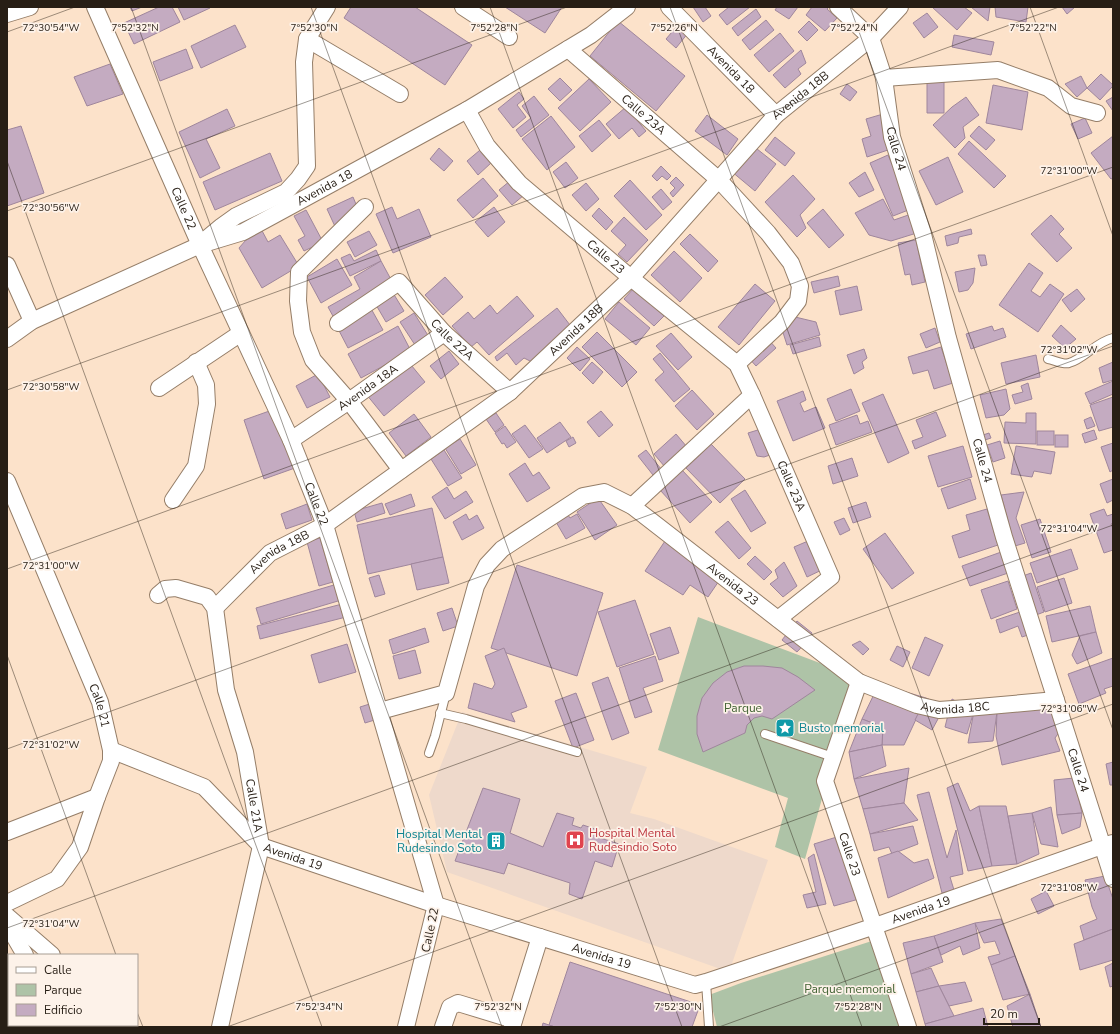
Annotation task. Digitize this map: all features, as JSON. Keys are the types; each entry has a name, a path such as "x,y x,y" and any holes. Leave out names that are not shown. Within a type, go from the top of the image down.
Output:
{"street":[{"path":"7,14 30,7"},
{"name":"Calle 22","path":"95,7 200,244 291,440 325,525 436,905 406,1027"},
{"path":"200,244 236,216 286,192 307,166 304,62 307,39 327,7"},
{"path":"463,7 509,37"},
{"name":"Avenida 18","path":"7,340 32,321 200,244 243,232 467,110 568,49 627,7"},
{"name":"Avenida 18","path":"669,7 776,115"},
{"path":"838,7 871,38"},
{"name":"Avenida 18B","path":"215,608 270,552 325,525 510,392 631,278 776,115 871,38 900,7"},
{"name":"Calle 24","path":"871,38 884,78 892,137 923,234 948,338 1004,537 1056,700 1107,845 1113,879"},
{"path":"307,39 400,94"},
{"name":"Calle 23A","path":"568,49 719,180"},
{"path":"884,78 998,70 1048,88 1071,106 1097,113"},
{"name":"Calle 23","path":"467,110 488,146 519,183 631,278 737,364 752,395"},
{"path":"719,180 768,233 791,263 800,286 798,301 782,322 737,364"},
{"path":"365,207 299,272 298,301 302,332 313,360 349,401 401,470"},
{"path":"7,265 32,321"},
{"name":"Calle 22A","path":"338,323 399,282 444,333 510,392"},
{"path":"159,388 241,333"},
{"name":"Avenida 18A","path":"291,440 349,401 444,333"},
{"path":"173,500 196,466 207,404 206,385 196,362"},
{"path":"632,506 752,395"},
{"name":"Calle 23A","path":"752,395 831,577 778,619"},
{"name":"Calle 21","path":"7,481 100,702 111,750 111,761 80,847 57,879 7,903"},
{"name":"Avenida 23","path":"446,693 476,586 487,565 502,550 583,496 604,492 632,506 859,682"},
{"path":"158,595 165,588 176,588 208,597 215,608"},
{"name":"Calle 21A","path":"215,608 226,690 245,752 261,846 220,1027"},
{"name":"Calle 23","path":"859,682 825,781 908,1027"},
{"name":"Avenida 18C","path":"859,682 917,705 939,710 1056,700"},
{"path":"380,711 446,693"},
{"name":"Avenida 19","path":"111,750 204,787 261,846 436,905 694,985 875,926 1107,845"},
{"path":"7,832 97,797"},
{"path":"7,916 51,954"},
{"path":"7,924 24,954"},
{"path":"443,1027 450,1007 458,1003 513,1023 540,937"}],"lane":[{"path":"1048,359 1068,364 1078,359 1105,340 1113,338"},
{"path":"429,753 436,736 440,713 446,693"},
{"path":"440,713 466,719 577,752"},
{"path":"765,734 833,757"},
{"path":"706,982 709,1027"}],"shaded area":[{"name":"Hospital Mental Rudesindio Soto","path":"462,712 647,767 630,813 654,819 768,860 729,972 447,872 429,795"}],"green space":[{"name":"Parque","path":"698,617 865,680 827,781 805,859 775,847 788,798 658,750"},
{"name":"Parque memorial","path":"875,940 902,1027 717,1027 709,995 741,983"}],"building":[{"path":"130,7 142,7 132,11"},
{"path":"159,7 172,7 180,22 134,44 124,23"},
{"path":"178,7 209,7 210,8 184,20"},
{"path":"351,7 415,7 472,45 445,85 344,18"},
{"path":"505,7 562,7 545,33"},
{"path":"693,7 705,7 711,16 703,22"},
{"path":"729,7 750,7 727,25 719,15"},
{"path":"777,7 798,7 789,19 775,10"},
{"path":"812,7 829,7 827,9 837,18 825,31 806,15"},
{"path":"932,7 964,7 972,13 957,30"},
{"path":"971,7 990,7 988,21"},
{"path":"995,7 1028,7 1026,22 996,17"},
{"path":"1062,7 1075,7 1067,14"},
{"path":"756,9 761,17 738,36 732,28"},
{"path":"927,13 938,27 924,38 913,23"},
{"path":"766,20 774,30 750,50 742,40"},
{"path":"618,21 685,76 656,111 590,56"},
{"path":"809,21 818,30 807,41 798,32"},
{"path":"235,25 246,47 201,68 191,46"},
{"path":"678,25 688,33 676,48 666,39"},
{"path":"780,33 794,51 769,72 754,55"},
{"path":"954,35 994,42 991,55 952,47"},
{"path":"186,49 193,68 160,81 153,62"},
{"path":"801,50 806,63 798,69 801,74 785,88 773,75"},
{"path":"110,64 123,94 87,106 74,77"},
{"path":"1101,74 1113,86 1100,100 1087,88"},
{"path":"1081,76 1087,88 1077,97 1065,84"},
{"path":"927,77 944,78 944,113 927,113"},
{"path":"560,78 572,90 560,101 548,89"},
{"path":"589,79 611,102 580,131 558,108"},
{"path":"847,84 857,92 850,101 840,94"},
{"path":"993,85 1028,92 1022,130 986,123"},
{"path":"519,92 524,99 517,105 526,117 513,128 498,109"},
{"path":"534,96 549,115 521,137 516,130 531,118 522,106"},
{"path":"966,97 979,115 963,127 965,138 955,148 933,125 952,107"},
{"path":"1113,97 1113,111 1106,101"},
{"path":"626,107 646,131 639,137 632,128 619,139 606,124"},
{"path":"227,109 235,126 206,139 220,168 200,178 179,132"},
{"path":"883,114 894,148 867,157 862,139 871,136 866,119"},
{"path":"707,115 738,139 727,155 695,131"},
{"path":"551,116 575,147 547,170 522,139"},
{"path":"1085,118 1092,133 1078,139 1071,124"},
{"path":"599,120 611,135 592,152 579,136"},
{"path":"21,126 44,193 7,206 7,130"},
{"path":"979,126 995,140 986,150 970,136"},
{"path":"1113,136 1113,178 1111,179 1091,153"},
{"path":"775,137 795,153 785,166 765,150"},
{"path":"492,140 515,168 503,178 491,163 478,175 467,161"},
{"path":"969,141 1006,176 994,188 958,154"},
{"path":"752,145 776,164 755,191 731,171"},
{"path":"439,148 453,161 444,171 430,159"},
{"path":"270,153 282,181 215,210 203,182"},
{"path":"888,155 911,209 893,216 870,163"},
{"path":"948,157 963,192 936,205 919,171"},
{"path":"566,162 578,178 565,188 553,172"},
{"path":"661,166 671,176 667,180 662,176 657,181 652,176"},
{"path":"865,172 874,190 859,197 849,183"},
{"path":"793,175 815,199 800,215 806,228 797,237 765,202"},
{"path":"516,176 529,191 512,205 499,190"},
{"path":"676,177 684,185 673,197 670,193 675,188 670,183"},
{"path":"483,178 498,196 473,218 457,200"},
{"path":"630,180 662,215 646,230 614,196"},
{"path":"586,183 599,199 586,211 572,195"},
{"path":"661,189 672,202 663,210 652,197"},
{"path":"353,197 358,209 338,233 327,209"},
{"path":"883,199 894,220 917,212 920,232 891,241 869,235 855,213"},
{"path":"392,207 397,219 419,209 431,237 393,253 376,214"},
{"path":"494,207 505,222 488,237 475,222"},
{"path":"599,208 613,222 606,230 592,216"},
{"path":"823,209 844,235 829,248 807,223"},
{"path":"306,210 323,242 304,251 298,240 305,236 294,216"},
{"path":"1051,215 1064,229 1059,234 1072,248 1057,262 1031,234"},
{"path":"624,217 648,240 627,262 618,254 626,245 611,231"},
{"path":"259,225 268,242 280,235 299,266 262,288 239,248"},
{"path":"971,229 972,234 959,237 958,243 947,246 945,236"},
{"path":"369,231 377,245 355,257 347,242"},
{"path":"690,234 718,261 708,272 680,244"},
{"path":"916,240 925,282 912,285 910,274 905,275 898,243"},
{"path":"376,250 381,261 350,276 341,258 350,254 354,261"},
{"path":"674,251 702,278 680,302 651,275"},
{"path":"978,255 985,255 987,265 981,266"},
{"path":"337,259 352,285 321,303 307,277"},
{"path":"381,261 394,285 334,318 328,307 360,289 354,277"},
{"path":"1029,263 1043,273 1031,291 1040,297 1050,284 1064,294 1038,332 999,305"},
{"path":"975,268 973,283 968,290 959,292 955,272"},
{"path":"838,276 840,286 814,293 811,282"},
{"path":"445,277 463,297 443,315 425,295"},
{"path":"755,284 775,301 739,345 718,327"},
{"path":"857,286 862,310 840,315 835,291"},
{"path":"390,288 404,311 386,322 372,298"},
{"path":"634,288 664,316 654,326 624,299"},
{"path":"1077,289 1085,299 1071,312 1062,300"},
{"path":"517,296 534,316 489,355 477,342 471,347 452,326 468,312 474,319 490,305 497,314"},
{"path":"619,302 650,328 636,345 605,319"},
{"path":"369,305 383,330 348,348 335,323"},
{"path":"557,308 573,329 532,362 524,358 516,365 507,353 497,361 495,357"},
{"path":"414,313 429,337 415,345 400,322"},
{"path":"791,316 816,322 820,335 787,345 779,320"},
{"path":"1061,325 1076,339 1065,348 1052,336"},
{"path":"398,326 411,351 361,378 348,354"},
{"path":"992,326 994,331 1003,328 1006,337 971,349 966,334"},
{"path":"935,328 940,342 926,348 920,334"},
{"path":"597,332 637,372 622,387 582,347"},
{"path":"671,333 692,357 678,370 656,346"},
{"path":"819,337 821,346 793,354 790,345"},
{"path":"767,338 776,348 756,366 747,356"},
{"path":"577,347 590,359 580,371 567,358"},
{"path":"941,347 953,383 934,389 928,370 913,374 908,357"},
{"path":"864,349 867,358 862,362 864,368 854,374 847,355"},
{"path":"449,351 459,364 441,379 430,366"},
{"path":"660,353 690,389 674,402 655,380 664,372 653,359"},
{"path":"1036,355 1040,377 1006,384 1001,363"},
{"path":"407,360 425,382 384,416 366,394"},
{"path":"592,362 603,372 593,384 582,373"},
{"path":"1113,362 1113,380 1103,383 1099,368"},
{"path":"318,374 330,397 307,408 296,386"},
{"path":"1113,381 1113,394 1090,404 1085,393"},
{"path":"1028,383 1032,399 1015,404 1012,395 1023,392 1021,386"},
{"path":"851,389 860,411 836,421 827,399"},
{"path":"1006,389 1010,409 1004,415 986,418 980,395"},
{"path":"692,390 714,414 697,430 675,406"},
{"path":"803,391 806,400 800,403 804,412 816,407 825,428 793,441 777,401"},
{"path":"883,394 909,453 888,463 862,403"},
{"path":"1113,397 1113,427 1099,431 1090,405"},
{"path":"275,409 295,468 264,479 244,420"},
{"path":"601,411 613,425 599,437 587,422"},
{"path":"936,412 946,436 915,449 912,441 923,437 916,420"},
{"path":"496,413 504,425 495,432 486,419"},
{"path":"1026,413 1036,413 1036,444 1004,443 1005,422 1026,423"},
{"path":"414,414 431,437 406,456 389,433"},
{"path":"857,415 860,424 868,421 872,432 836,445 829,425"},
{"path":"1091,417 1095,426 1087,429 1084,420"},
{"path":"560,422 571,437 547,453 537,438"},
{"path":"525,425 543,449 529,458 512,434"},
{"path":"505,426 516,442 507,448 504,443 502,444 495,433"},
{"path":"761,429 770,455 764,457 757,456 748,433"},
{"path":"1094,430 1097,439 1085,443 1082,434"},
{"path":"1037,431 1054,431 1054,445 1037,445"},
{"path":"989,433 991,438 985,440 983,435"},
{"path":"676,434 687,447 665,467 654,454"},
{"path":"1055,435 1068,435 1068,447 1055,447"},
{"path":"573,437 576,443 569,447 566,441"},
{"path":"460,439 476,465 461,474 445,448"},
{"path":"1000,441 1005,458 993,462 987,445"},
{"path":"1113,443 1113,470 1110,472 1101,447"},
{"path":"711,444 745,479 720,503 686,468"},
{"path":"963,446 972,477 938,487 928,456"},
{"path":"1016,446 1055,452 1051,474 1034,471 1032,477 1011,474"},
{"path":"444,450 462,478 448,486 431,459"},
{"path":"646,450 661,469 653,475 638,456"},
{"path":"852,458 858,476 833,484 828,466"},
{"path":"525,463 533,476 539,472 550,488 527,502 509,474"},
{"path":"682,470 712,502 690,523 660,490"},
{"path":"970,479 976,499 948,509 941,489"},
{"path":"1113,479 1113,500 1107,503 1100,484"},
{"path":"447,487 454,499 466,491 473,502 445,519 432,497"},
{"path":"745,490 766,523 751,532 731,499"},
{"path":"1024,492 1016,518 1025,543 1015,546 1001,495"},
{"path":"411,494 415,506 390,515 385,504"},
{"path":"598,498 617,525 595,540 577,512"},
{"path":"866,502 871,517 853,523 848,508"},
{"path":"382,503 385,513 357,522 354,511"},
{"path":"307,504 312,520 286,529 281,514"},
{"path":"432,508 443,557 368,574 357,525"},
{"path":"987,509 998,545 959,558 952,536 970,530 966,515"},
{"path":"1104,509 1107,516 1113,514 1113,523 1111,524 1113,529 1113,550 1104,553 1090,514"},
{"path":"466,514 469,520 477,515 484,528 462,540 453,522"},
{"path":"577,514 585,528 566,539 556,522 568,515 570,518"},
{"path":"844,518 850,530 840,535 834,522"},
{"path":"1040,519 1051,552 1032,558 1021,525"},
{"path":"728,521 751,548 739,559 715,532"},
{"path":"885,533 914,573 892,589 863,549"},
{"path":"320,538 333,582 319,586 307,542"},
{"path":"667,538 723,575 708,597 690,585 683,595 645,571"},
{"path":"815,538 828,567 807,577 794,547"},
{"path":"1071,549 1078,569 1037,583 1030,563"},
{"path":"1004,551 1011,572 970,586 962,566"},
{"path":"755,556 772,572 764,580 747,564"},
{"path":"443,557 449,583 417,590 411,564"},
{"path":"784,562 797,586 783,597 770,584 778,578 775,570"},
{"path":"517,565 603,593 577,676 491,648"},
{"path":"1031,573 1044,612 1036,615 1023,576"},
{"path":"379,575 385,594 375,597 369,578"},
{"path":"1064,578 1072,603 1045,612 1037,587"},
{"path":"1008,581 1017,609 991,619 981,590"},
{"path":"344,582 348,598 261,624 256,608"},
{"path":"635,600 654,654 617,667 598,612"},
{"path":"346,603 350,616 260,639 257,626"},
{"path":"1090,606 1096,632 1052,642 1046,616"},
{"path":"452,608 458,626 443,631 437,613"},
{"path":"1023,611 1031,634 1022,637 1018,626 1000,633 996,620"},
{"path":"797,621 812,633 810,638 797,652 782,640"},
{"path":"670,627 679,653 659,660 650,634"},
{"path":"425,628 429,642 393,654 389,640"},
{"path":"1096,632 1102,653 1077,664 1072,655 1080,636"},
{"path":"925,637 943,645 929,676 912,668"},
{"path":"860,641 869,649 863,655 852,645"},
{"path":"347,644 356,672 319,683 311,655"},
{"path":"897,646 910,652 903,667 890,660"},
{"path":"504,648 527,707 511,713 515,722 468,708 474,683 492,689 495,684 485,656"},
{"path":"415,650 421,673 399,679 393,656"},
{"path":"655,656 663,681 643,688 652,712 635,718 619,668"},
{"path":"1113,658 1113,686 1104,689 1106,693 1079,704 1068,674"},
{"path":"744,666 782,668 798,677 815,690 772,719 762,716 754,718 747,725 745,733 703,752 697,734 697,716 702,698 713,683 727,672"},
{"path":"608,677 629,733 612,740 592,683"},
{"path":"879,684 926,698 904,745 882,745 883,727 862,719"},
{"path":"576,693 594,740 573,748 555,701"},
{"path":"926,698 945,706 932,730 915,720"},
{"path":"952,699 974,711 967,734 945,727"},
{"path":"376,702 381,718 365,723 360,707"},
{"path":"1051,707 1060,731 1055,738 1060,751 1002,765 996,736 997,712"},
{"path":"974,711 997,712 993,741 968,743"},
{"path":"862,719 883,727 882,745 849,752"},
{"path":"882,745 886,766 854,779 849,752"},
{"path":"1113,762 1113,785 1110,785 1106,764"},
{"path":"909,768 904,803 863,809 854,779"},
{"path":"1074,778 1082,813 1057,815 1054,780"},
{"path":"958,783 970,811 979,806 992,866 968,871 947,788"},
{"name":"Hospital Mental Rudesindo Soto","path":"483,788 520,799 510,833 543,847 557,813 574,818 572,825 581,828 583,825 598,830 597,837 619,844 612,867 595,861 582,899 569,894 570,883 508,863 504,874 455,861"},
{"path":"929,792 947,858 956,830 963,874 950,877 954,890 942,893 917,795"},
{"path":"904,803 918,820 870,834 863,809"},
{"path":"979,806 1006,806 1017,864 992,866"},
{"path":"1051,807 1058,847 1041,844 1032,813"},
{"path":"1032,813 1039,854 1017,864 1008,816"},
{"path":"1082,813 1080,827 1062,834 1057,815"},
{"path":"913,826 918,844 892,854 889,847 874,851 870,834"},
{"path":"840,836 859,899 834,906 814,844"},
{"path":"898,851 914,863 928,859 934,878 888,898 878,858"},
{"path":"814,854 826,904 807,908 803,895 816,892 808,858"},
{"path":"1105,876 1113,899 1113,929 1084,940 1080,926 1097,919 1092,907 1085,880"},
{"path":"1046,891 1054,906 1038,914 1031,899"},
{"path":"1001,919 1015,956 991,965 988,957 1000,954 995,941 984,943 975,923"},
{"path":"975,923 980,948 963,955 960,946 941,955 934,936"},
{"path":"1113,929 1113,960 1080,970 1074,944"},
{"path":"934,936 943,962 911,974 903,943"},
{"path":"1015,956 1030,994 1003,1000 991,965"},
{"path":"570,962 700,1005 692,1027 555,1027 549,1025"},
{"path":"1113,963 1113,986 1110,987 1105,967"},
{"path":"931,968 939,986 916,992 911,974"},
{"path":"965,982 972,1001 949,1006 939,986"},
{"path":"939,986 954,1016 925,1024 916,992"},
{"path":"1030,994 1041,1027 1013,1027 1007,1006"},
{"path":"983,1008 988,1027 926,1027 925,1024"},
{"path":"543,1023 555,1027 542,1027"}],"place":[{"name":"Busto memorial","path":"785,728"},
{"name":"Hospital Mental Rudesindio Soto","path":"575,840"},
{"name":"Hospital Mental Rudesindo Soto","path":"496,841"}]}
